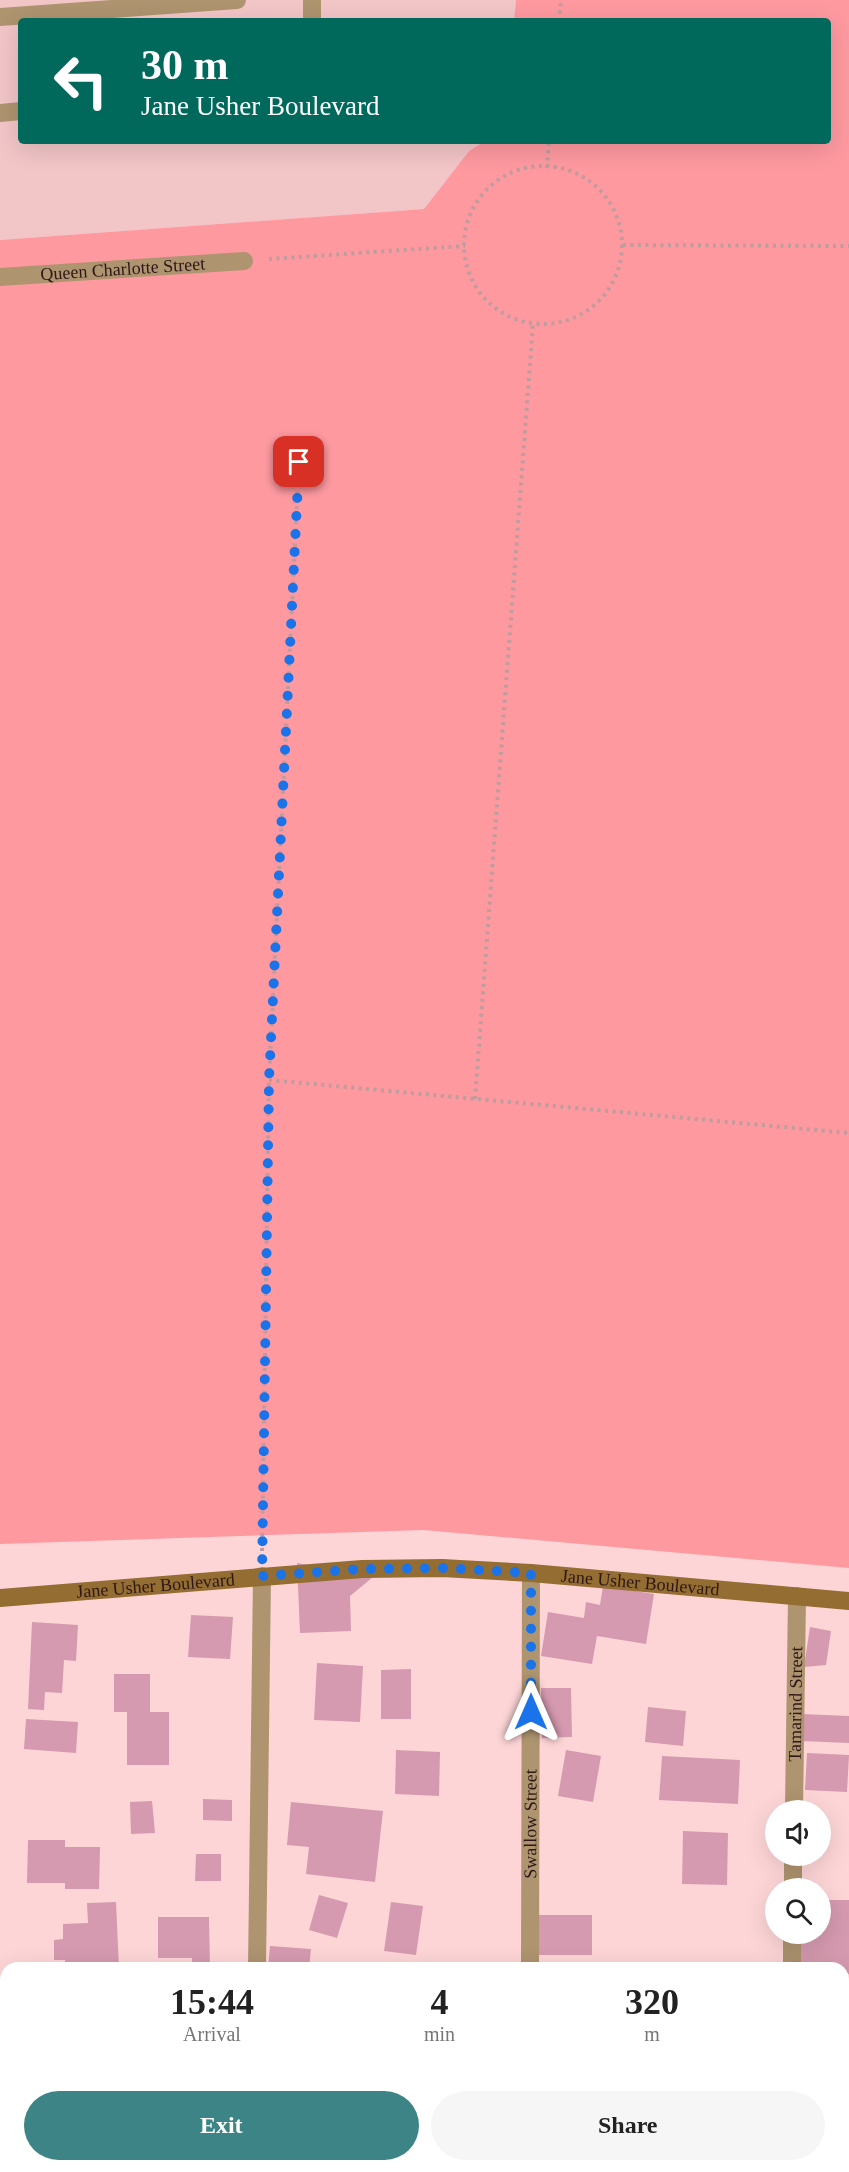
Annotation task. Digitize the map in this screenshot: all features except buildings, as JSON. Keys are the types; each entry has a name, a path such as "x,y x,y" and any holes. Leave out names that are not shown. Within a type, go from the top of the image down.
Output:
{"street":[{"path":"0,17 237,0"},
{"path":"312,0 312,18"},
{"path":"0,113 18,111"},
{"name":"Queen Charlotte Street","path":"0,277 244,261"},
{"name":"Jane Usher Boulevard","path":"0,1598 362,1569 442,1568 531,1573 849,1601"},
{"name":"Swallow Street","path":"530,1962 531,1573"},
{"path":"257,1962 262,1576"},
{"name":"Tamarind Street","path":"794,1800 797,1596"},
{"path":"792,1944 792,1962"}],"path":[{"path":"559,18 561,0"},
{"path":"547,168 549,144"},
{"path":"532,167 547,168 559,168 584,178 605,195 618,218 623,244 619,271 605,295 586,313 560,323 533,324 508,316 486,300 471,278 465,246 470,215 484,192 506,176 532,167"},
{"path":"623,244 849,246"},
{"path":"244,261 465,246"},
{"path":"475,1099 533,324"},
{"path":"262,1576 269,1080 299,462"},
{"path":"269,1080 849,1133"}],"shaded area":[{"path":"0,0 516,0 514,18 18,18 18,144 480,144 469,151 424,209 0,240"},
{"path":"516,0 849,0 849,1568 423,1530 0,1544 0,240 424,209 469,151 480,144 831,144 831,18 514,18"}],"route":[{"path":"299,462 269,1080 262,1576 362,1569 442,1568 531,1573 531,1712"}]}
